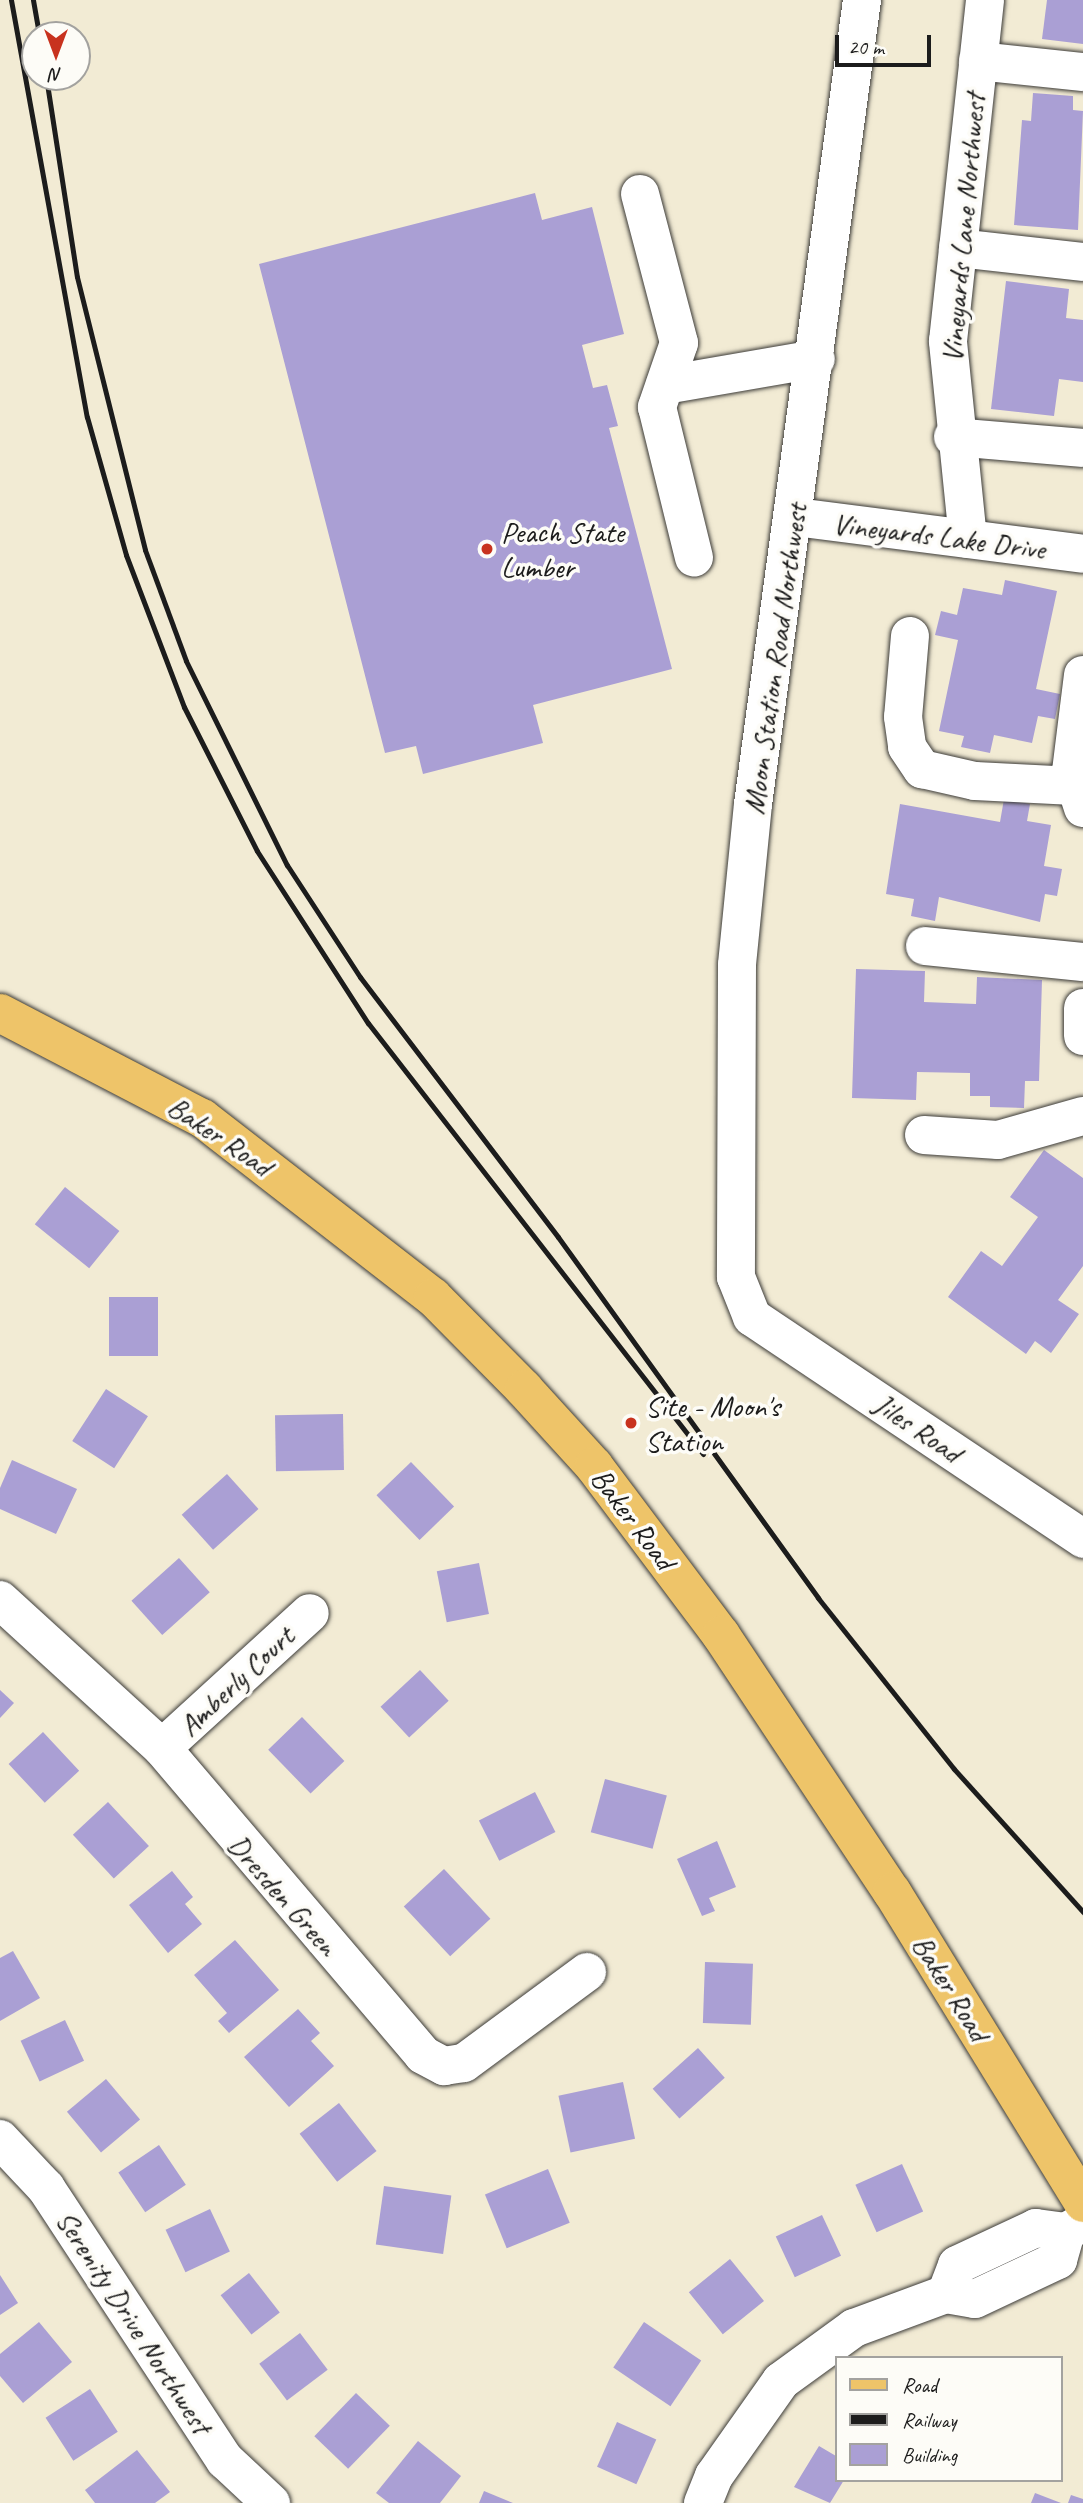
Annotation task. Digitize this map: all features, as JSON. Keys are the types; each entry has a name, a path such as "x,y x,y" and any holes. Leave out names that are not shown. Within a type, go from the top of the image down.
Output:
{"main road":[{"name":"Baker Road","path":"0,1013 202,1118 433,1297 524,1389 594,1466 721,1635 892,1892 1078,2219"}],"street":[{"name":"Moon Station Road Northwest","path":"752,1317 736,1277 737,965 753,803 796,517 862,0"},
{"name":"Vineyards Lane Northwest","path":"968,539 953,437 948,341 985,0"},
{"path":"978,61 1083,72"},
{"path":"640,194 679,343 657,407 694,558"},
{"path":"958,248 1083,262"},
{"path":"665,385 816,359"},
{"path":"953,437 1083,448"},
{"name":"Vineyards Lake Drive","path":"796,517 1083,554"},
{"path":"910,636 903,717 907,747 922,769 975,781 1079,797 1083,674"},
{"path":"925,946 1083,962"},
{"path":"1083,1008 1083,1036"},
{"path":"924,1135 998,1140 1083,1116"},
{"name":"Jiles Road","path":"752,1317 1083,1539"},
{"name":"Dresden Green","path":"0,1600 162,1748 424,2055 444,2066 464,2063 587,1972"},
{"name":"Amberly Court","path":"162,1748 310,1613"},
{"name":"Serenity Drive Northwest","path":"0,2139 46,2188 225,2460 271,2503"},
{"path":"703,2503 714,2476 781,2381 854,2328 946,2294 957,2265 1036,2228 1078,2219"}],"building":[{"path":"1047,0 1083,0 1083,44 1042,39"},
{"path":"1033,93 1073,96 1073,110 1083,111 1078,230 1014,225 1022,120 1031,121"},
{"name":"Peach State Lumber","path":"535,193 542,220 592,207 624,334 582,345 593,388 607,385 618,426 609,428 672,669 533,705 543,743 423,774 416,746 385,753 259,264"},
{"path":"1006,281 1069,289 1066,318 1083,320 1083,382 1059,379 1054,416 991,409"},
{"path":"1005,580 1057,591 1036,689 1060,694 1055,719 1038,716 1032,743 994,735 990,753 961,747 964,736 939,731 958,640 935,635 941,611 957,615 963,588 1002,595"},
{"path":"1004,799 1030,804 1027,821 1051,825 1044,866 1062,869 1057,896 1045,894 1040,922 939,897 935,921 911,916 914,899 886,894 900,804 1000,822"},
{"path":"856,969 925,971 924,1002 976,1004 977,977 1042,980 1039,1081 1025,1081 1024,1108 990,1107 990,1096 970,1096 970,1073 917,1072 916,1100 852,1098"},
{"path":"1044,1150 1083,1178 1083,1266 1058,1300 1079,1314 1051,1353 1035,1341 1026,1354 948,1297 981,1251 1002,1266 1038,1217 1010,1197"},
{"path":"65,1187 119,1231 89,1268 35,1224"},
{"path":"109,1297 158,1297 158,1356 109,1356"},
{"path":"106,1389 148,1416 114,1468 72,1441"},
{"path":"343,1414 344,1470 276,1471 275,1415"},
{"path":"12,1460 77,1489 56,1534 0,1509 0,1488"},
{"path":"411,1462 454,1507 420,1540 376,1495"},
{"path":"227,1474 258,1509 213,1550 182,1515"},
{"path":"179,1558 210,1592 162,1635 131,1601"},
{"path":"479,1563 489,1614 447,1622 437,1571"},
{"path":"420,1670 449,1701 409,1738 381,1707"},
{"path":"0,1690 14,1703 0,1718"},
{"path":"302,1717 344,1761 311,1794 268,1750"},
{"path":"43,1732 79,1771 45,1803 9,1764"},
{"path":"605,1779 667,1796 653,1849 591,1832"},
{"path":"535,1792 555,1832 499,1861 479,1821"},
{"path":"108,1802 149,1846 114,1879 73,1835"},
{"path":"717,1841 736,1887 709,1898 715,1911 702,1916 677,1859"},
{"path":"444,1869 490,1919 450,1956 404,1907"},
{"path":"172,1871 193,1897 185,1904 202,1924 168,1953 129,1905"},
{"path":"235,1940 279,1990 229,2033 218,2021 227,2013 194,1975"},
{"path":"13,1951 40,1998 0,2021 0,1958"},
{"path":"705,1962 753,1964 751,2025 703,2023"},
{"path":"298,2009 320,2033 311,2041 334,2066 289,2107 244,2057"},
{"path":"65,2020 84,2061 40,2081 21,2041"},
{"path":"698,2048 725,2078 679,2119 653,2089"},
{"path":"106,2079 140,2120 101,2152 67,2112"},
{"path":"623,2082 635,2139 571,2152 558,2096"},
{"path":"339,2103 377,2151 337,2182 300,2134"},
{"path":"159,2145 186,2185 145,2212 118,2172"},
{"path":"902,2164 923,2212 877,2232 855,2185"},
{"path":"548,2169 570,2223 507,2248 485,2194"},
{"path":"384,2186 451,2195 443,2254 376,2244"},
{"path":"210,2209 230,2252 185,2272 166,2230"},
{"path":"822,2215 841,2256 795,2277 776,2237"},
{"path":"730,2259 764,2301 723,2334 689,2292"},
{"path":"249,2273 280,2312 251,2335 221,2295"},
{"path":"0,2275 18,2303 0,2315"},
{"path":"39,2322 72,2362 23,2403 0,2376 0,2354"},
{"path":"644,2322 701,2361 670,2406 613,2368"},
{"path":"300,2333 328,2370 287,2400 259,2364"},
{"path":"90,2389 118,2432 73,2461 46,2418"},
{"path":"356,2393 390,2426 348,2469 314,2436"},
{"path":"617,2422 656,2439 636,2484 597,2467"},
{"path":"418,2441 461,2476 440,2503 389,2503 376,2493"},
{"path":"819,2446 834,2455 834,2482 843,2482 830,2503 794,2487"},
{"path":"137,2450 170,2492 155,2503 95,2503 85,2490"},
{"path":"484,2491 513,2503 479,2503"},
{"path":"1035,2493 1061,2503 1031,2503"},
{"path":"1071,2495 1083,2499 1083,2503 1068,2503"}],"railway":[{"path":"11,0 87,417 126,555 184,707 257,851 368,1023 703,1454"},
{"path":"33,0 37,21"},
{"path":"48,91 77,277 145,550 186,661 287,865 360,977 558,1237 818,1598 954,1769 1083,1912"}],"place":[{"name":"Peach State Lumber","path":"487,549"},
{"name":"Site - Moon's Station","path":"631,1423"}]}
